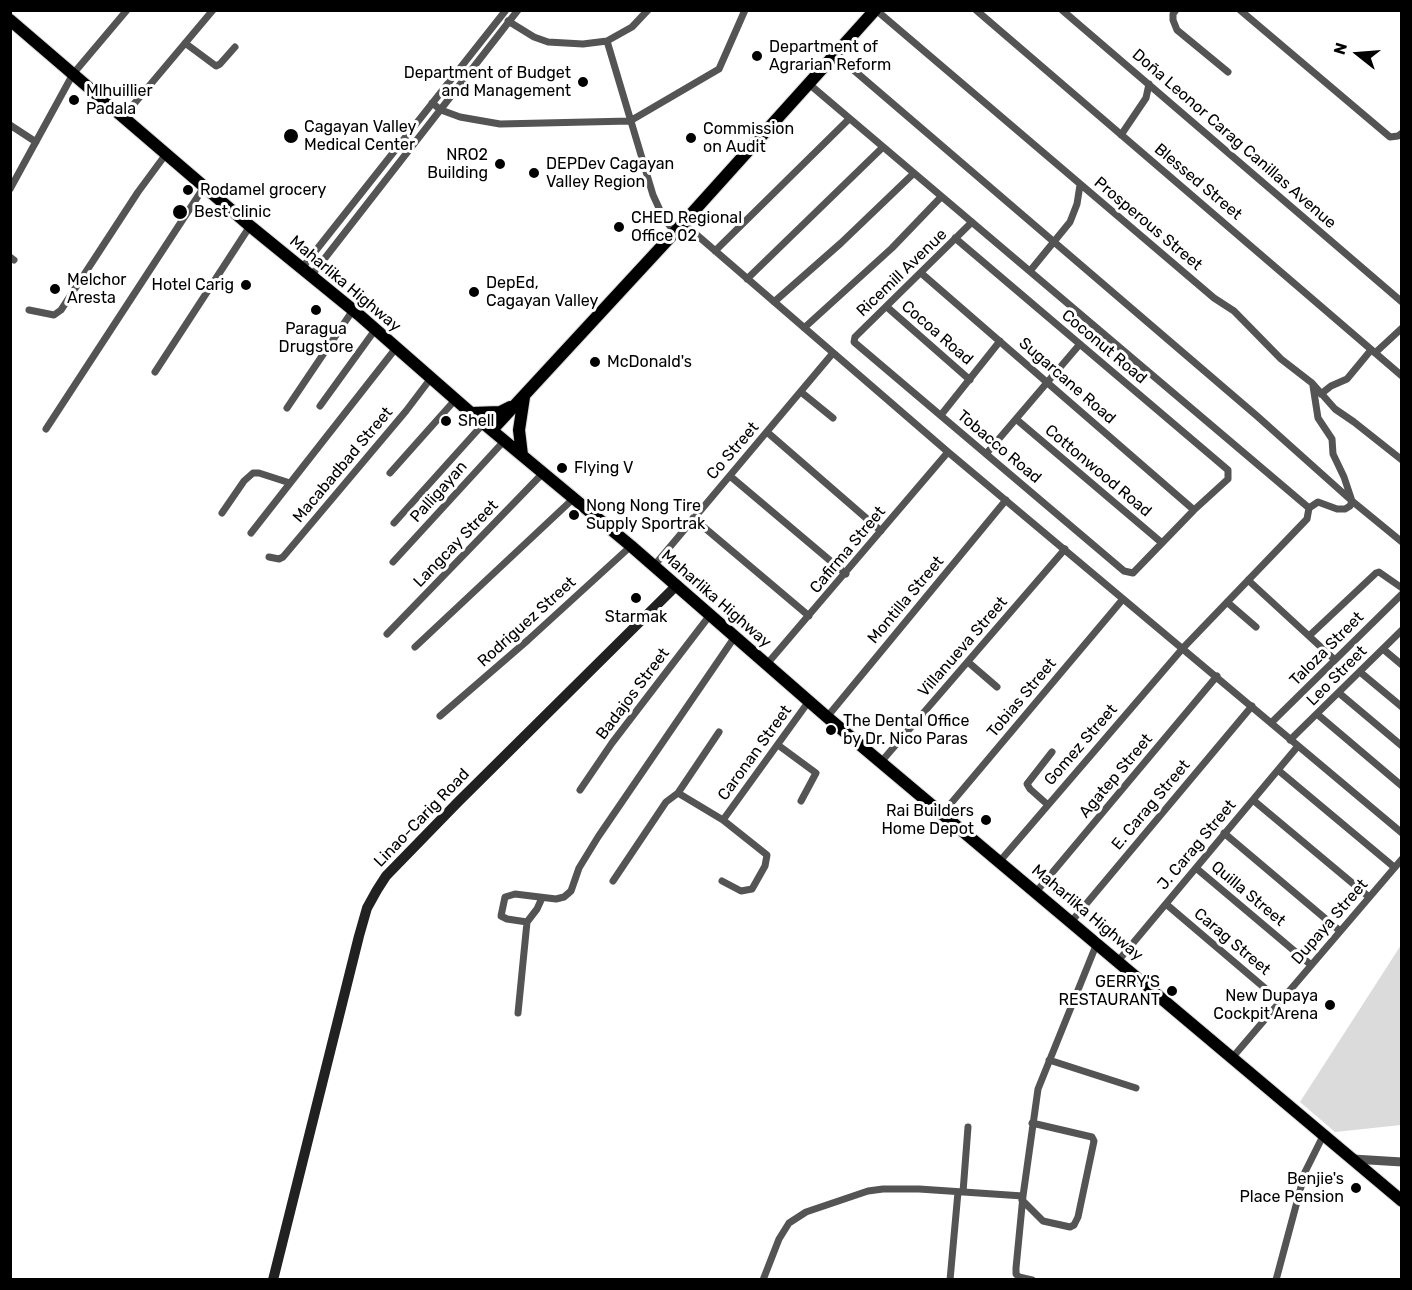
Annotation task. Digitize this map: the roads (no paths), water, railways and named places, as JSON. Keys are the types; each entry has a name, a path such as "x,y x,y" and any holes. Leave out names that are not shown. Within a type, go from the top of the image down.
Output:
{"highway":[{"path":"488,427 522,397 679,228 875,10"},
{"name":"Maharlika Highway","path":"10,20 250,226 353,310 455,400 631,546 827,717 1401,1201"},
{"path":"471,413 500,412 522,397"},
{"path":"522,397 519,430 522,455"}],"main road":[{"name":"Linao-Carig Road","path":"273,1280 367,908 376,890 386,876 458,802 676,585"}],"street":[{"path":"10,189 73,74 127,10"},
{"path":"123,117 213,10"},
{"path":"306,272 441,110 518,10"},
{"path":"306,272 432,103 504,13 509,22 534,38 563,44 607,41 632,27 648,10"},
{"path":"432,103 441,110 460,117 500,124 630,121 719,69 745,10"},
{"name":"Prosperous Street","path":"875,10 1214,298 1234,311 1281,358 1312,383 1335,409 1401,460"},
{"name":"Blessed Street","path":"975,10 1401,376"},
{"name":"Doña Leonor Carag Canillas Avenue","path":"1062,10 1401,302"},
{"path":"1240,10 1390,136 1398,136 1401,133"},
{"path":"1172,12 1173,26 1228,72"},
{"path":"607,41 653,195 664,219 715,251 948,452 1401,833"},
{"path":"186,42 216,66 235,47"},
{"path":"836,54 1401,542"},
{"path":"808,84 1309,508 1318,502 1337,509 1346,509 1352,501 1333,454 1332,440 1318,418 1312,383"},
{"path":"1121,135 1146,98 1149,84"},
{"path":"715,251 849,119"},
{"path":"10,125 36,142"},
{"path":"747,279 882,148"},
{"path":"29,310 54,315 61,310 132,201 166,154"},
{"path":"774,302 841,243 913,174"},
{"path":"1030,271 1070,222 1075,212 1080,185"},
{"path":"46,429 204,187"},
{"path":"804,328 891,248 941,197"},
{"name":"Ricemill Avenue","path":"855,344 855,337 972,222"},
{"path":"155,372 250,226"},
{"name":"Coconut Road","path":"956,238 1224,465 1229,472 1228,479 1194,510"},
{"name":"Sugarcane Road","path":"921,273 1194,510"},
{"name":"Cocoa Road","path":"887,306 970,380"},
{"path":"287,408 353,310"},
{"path":"1321,394 1331,386 1347,379 1373,351 1401,327"},
{"path":"320,406 375,330"},
{"path":"941,415 1000,341"},
{"name":"Tobacco Road","path":"855,344 1124,571 1133,573 1162,543"},
{"path":"986,454 1080,344"},
{"path":"251,533 396,348"},
{"name":"Co Street","path":"653,567 833,353"},
{"name":"Macabadbad Street","path":"269,557 279,559 283,557 432,378"},
{"path":"801,392 832,418"},
{"path":"390,474 455,400"},
{"name":"Cottonwood Road","path":"1016,419 1162,543"},
{"path":"394,523 488,427"},
{"path":"767,432 881,531"},
{"name":"Palligayan","path":"393,562 504,441"},
{"name":"Cafirma Street","path":"767,664 948,452"},
{"name":"Langcay Street","path":"387,634 544,472"},
{"path":"222,513 244,481 254,473 290,483"},
{"path":"730,476 846,574"},
{"path":"415,647 574,498"},
{"name":"Montilla Street","path":"827,717 1006,500"},
{"name":"Gomez Street","path":"1000,861 1183,648 1307,519 1309,508"},
{"path":"1162,543 1194,510"},
{"path":"693,518 809,616"},
{"name":"Rodriguez Street","path":"440,716 631,546"},
{"name":"Villanueva Street","path":"881,762 1065,549"},
{"path":"1309,636 1376,573 1379,572 1401,588"},
{"path":"1248,580 1335,660"},
{"name":"Taloza Street","path":"1271,723 1401,594"},
{"name":"Tobias Street","path":"942,814 1123,599"},
{"path":"1227,602 1256,627"},
{"name":"Badajos Street","path":"580,790 612,743 710,615"},
{"name":"Leo Street","path":"1290,740 1401,630"},
{"path":"526,922 501,916 505,897 515,894 560,899 571,891 579,868 592,846 735,638"},
{"path":"1383,649 1401,665"},
{"path":"968,662 997,687"},
{"path":"1360,672 1401,707"},
{"name":"Agatep Street","path":"1037,893 1217,676"},
{"path":"1339,693 1401,746"},
{"name":"Caronan Street","path":"723,820 810,701"},
{"name":"E. Carag Street","path":"1071,921 1252,706"},
{"path":"1317,714 1401,786"},
{"path":"613,881 666,802 678,793 719,732"},
{"path":"778,745 816,773 801,801"},
{"name":"J. Carag Street","path":"1118,961 1298,746"},
{"path":"1048,805 1027,784 1052,752"},
{"path":"1278,770 1394,867"},
{"path":"678,793 723,820 764,852 767,858 765,866 752,889 741,891 722,881"},
{"path":"1252,800 1369,897"},
{"path":"1224,833 1340,931"},
{"name":"Dupaya Street","path":"1232,1058 1401,859"},
{"name":"Quilla Street","path":"1196,868 1311,965"},
{"path":"518,1013 526,922 537,909 542,898"},
{"name":"Carag Street","path":"1166,904 1280,1001"},
{"path":"1032,1280 1016,1274 1022,1198 1038,1089 1097,943"},
{"path":"1049,1060 1136,1088"},
{"path":"763,1280 779,1239 789,1223 806,1212 874,1189 961,1192 1022,1198 1043,1221 1070,1227 1074,1225 1094,1141 1092,1137 1032,1123"},
{"path":"950,1280 968,1127"},
{"path":"1276,1280 1305,1172 1324,1134"},
{"path":"1353,1159 1401,1162"}],"place":[{"name":"Department of Agrarian Reform","path":"757,56"},
{"name":"Department of Budget and Management","path":"583,82"},
{"name":"Mlhuillier Padala","path":"74,100"},
{"name":"Cagayan Valley Medical Center","path":"291,136"},
{"name":"Commission on Audit","path":"691,138"},
{"name":"NRO2 Building","path":"500,164"},
{"name":"DEPDev Cagayan Valley Region","path":"534,173"},
{"name":"Rodamel grocery","path":"188,190"},
{"name":"Best clinic","path":"180,212"},
{"name":"CHED Regional Office 02","path":"619,227"},
{"name":"Hotel Carig","path":"246,285"},
{"name":"Melchor Aresta","path":"55,289"},
{"name":"DepEd, Cagayan Valley","path":"474,292"},
{"name":"Paragua Drugstore","path":"316,310"},
{"name":"McDonald's","path":"595,362"},
{"name":"Shell","path":"446,421"},
{"name":"Flying V","path":"562,468"},
{"name":"Nong Nong Tire Supply Sportrak","path":"574,515"},
{"name":"Starmak","path":"636,598"},
{"name":"The Dental Office by Dr. Nico Paras","path":"831,730"},
{"name":"Rai Builders Home Depot","path":"986,820"},
{"name":"GERRY'S RESTAURANT","path":"1172,991"},
{"name":"New Dupaya Cockpit Arena","path":"1330,1005"},
{"name":"Benjie's Place Pension","path":"1356,1188"}]}
